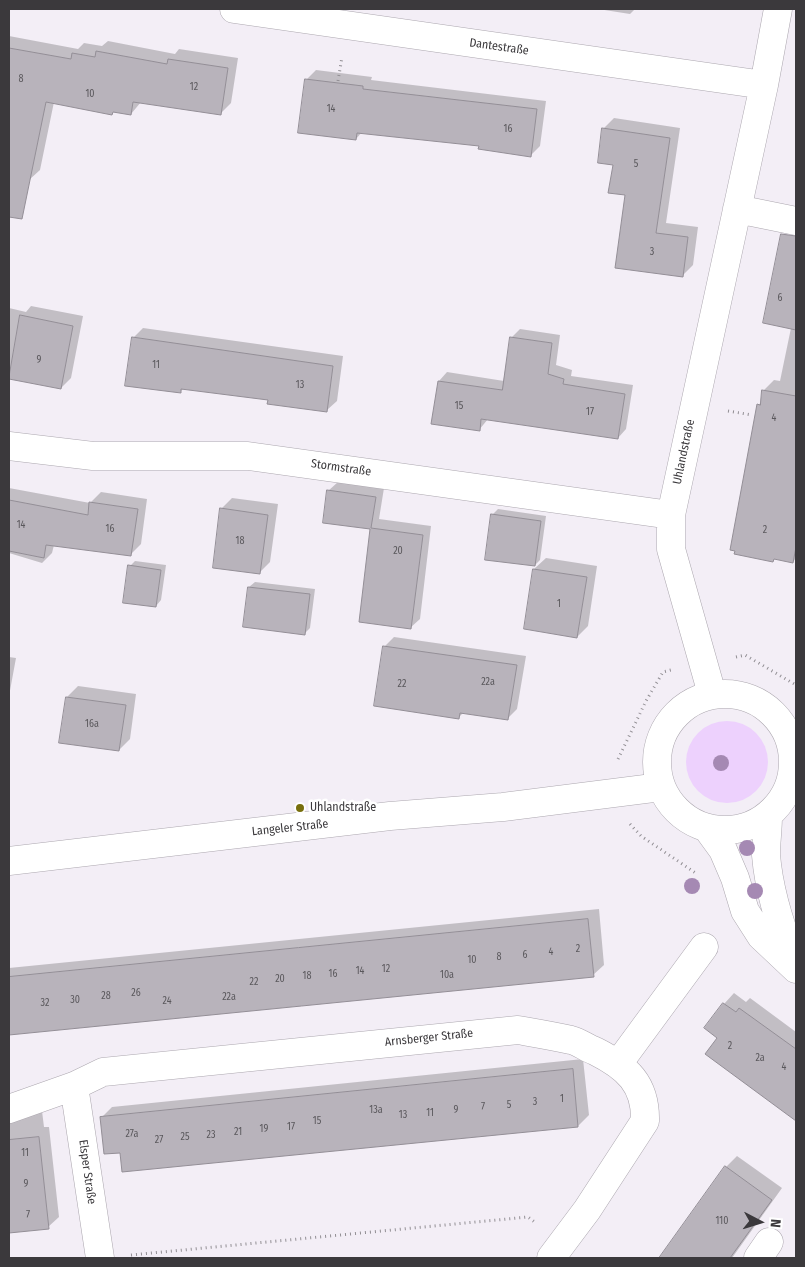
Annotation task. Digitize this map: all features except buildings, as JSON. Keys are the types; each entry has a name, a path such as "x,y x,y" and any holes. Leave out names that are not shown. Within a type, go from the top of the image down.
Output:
{"street":[{"name":"Dantestraße","path":"234,9 764,84"},
{"name":"Uhlandstraße","path":"712,694 671,549 671,515 764,84 778,9"},
{"path":"737,209 796,221"},
{"name":"Stormstraße","path":"9,446 93,456 248,456 671,515"},
{"path":"733,693 754,699 772,711 791,729 794,756 793,783 781,802 768,816 750,826 729,831 707,828 693,822 680,813 669,801 661,787 657,768 658,748 665,729 677,713 693,701 712,694 733,693"},
{"name":"Langeler Straße","path":"9,861 390,816 503,807 661,787"},
{"path":"768,816 766,854 770,884 780,928 796,968"},
{"path":"707,828 723,850 735,878 745,911 761,936 796,968"},
{"path":"618,1064 704,947"},
{"name":"Arnsberger Straße","path":"9,1110 74,1086 103,1072 518,1030 573,1040 618,1064 635,1081 642,1094 645,1106 645,1121 587,1210 558,1250"},
{"name":"Elsper Straße","path":"74,1086 100,1258"}],"path":[{"path":"130,1255 528,1217 558,1250"}],"shaded area":[{"path":"727,721 743,724 756,733 765,746 768,762 765,778 756,791 743,800 727,803 711,800 698,791 689,778 686,762 689,746 698,733 711,724"}],"place":[{"name":"Uhlandstraße","path":"300,808"}]}
